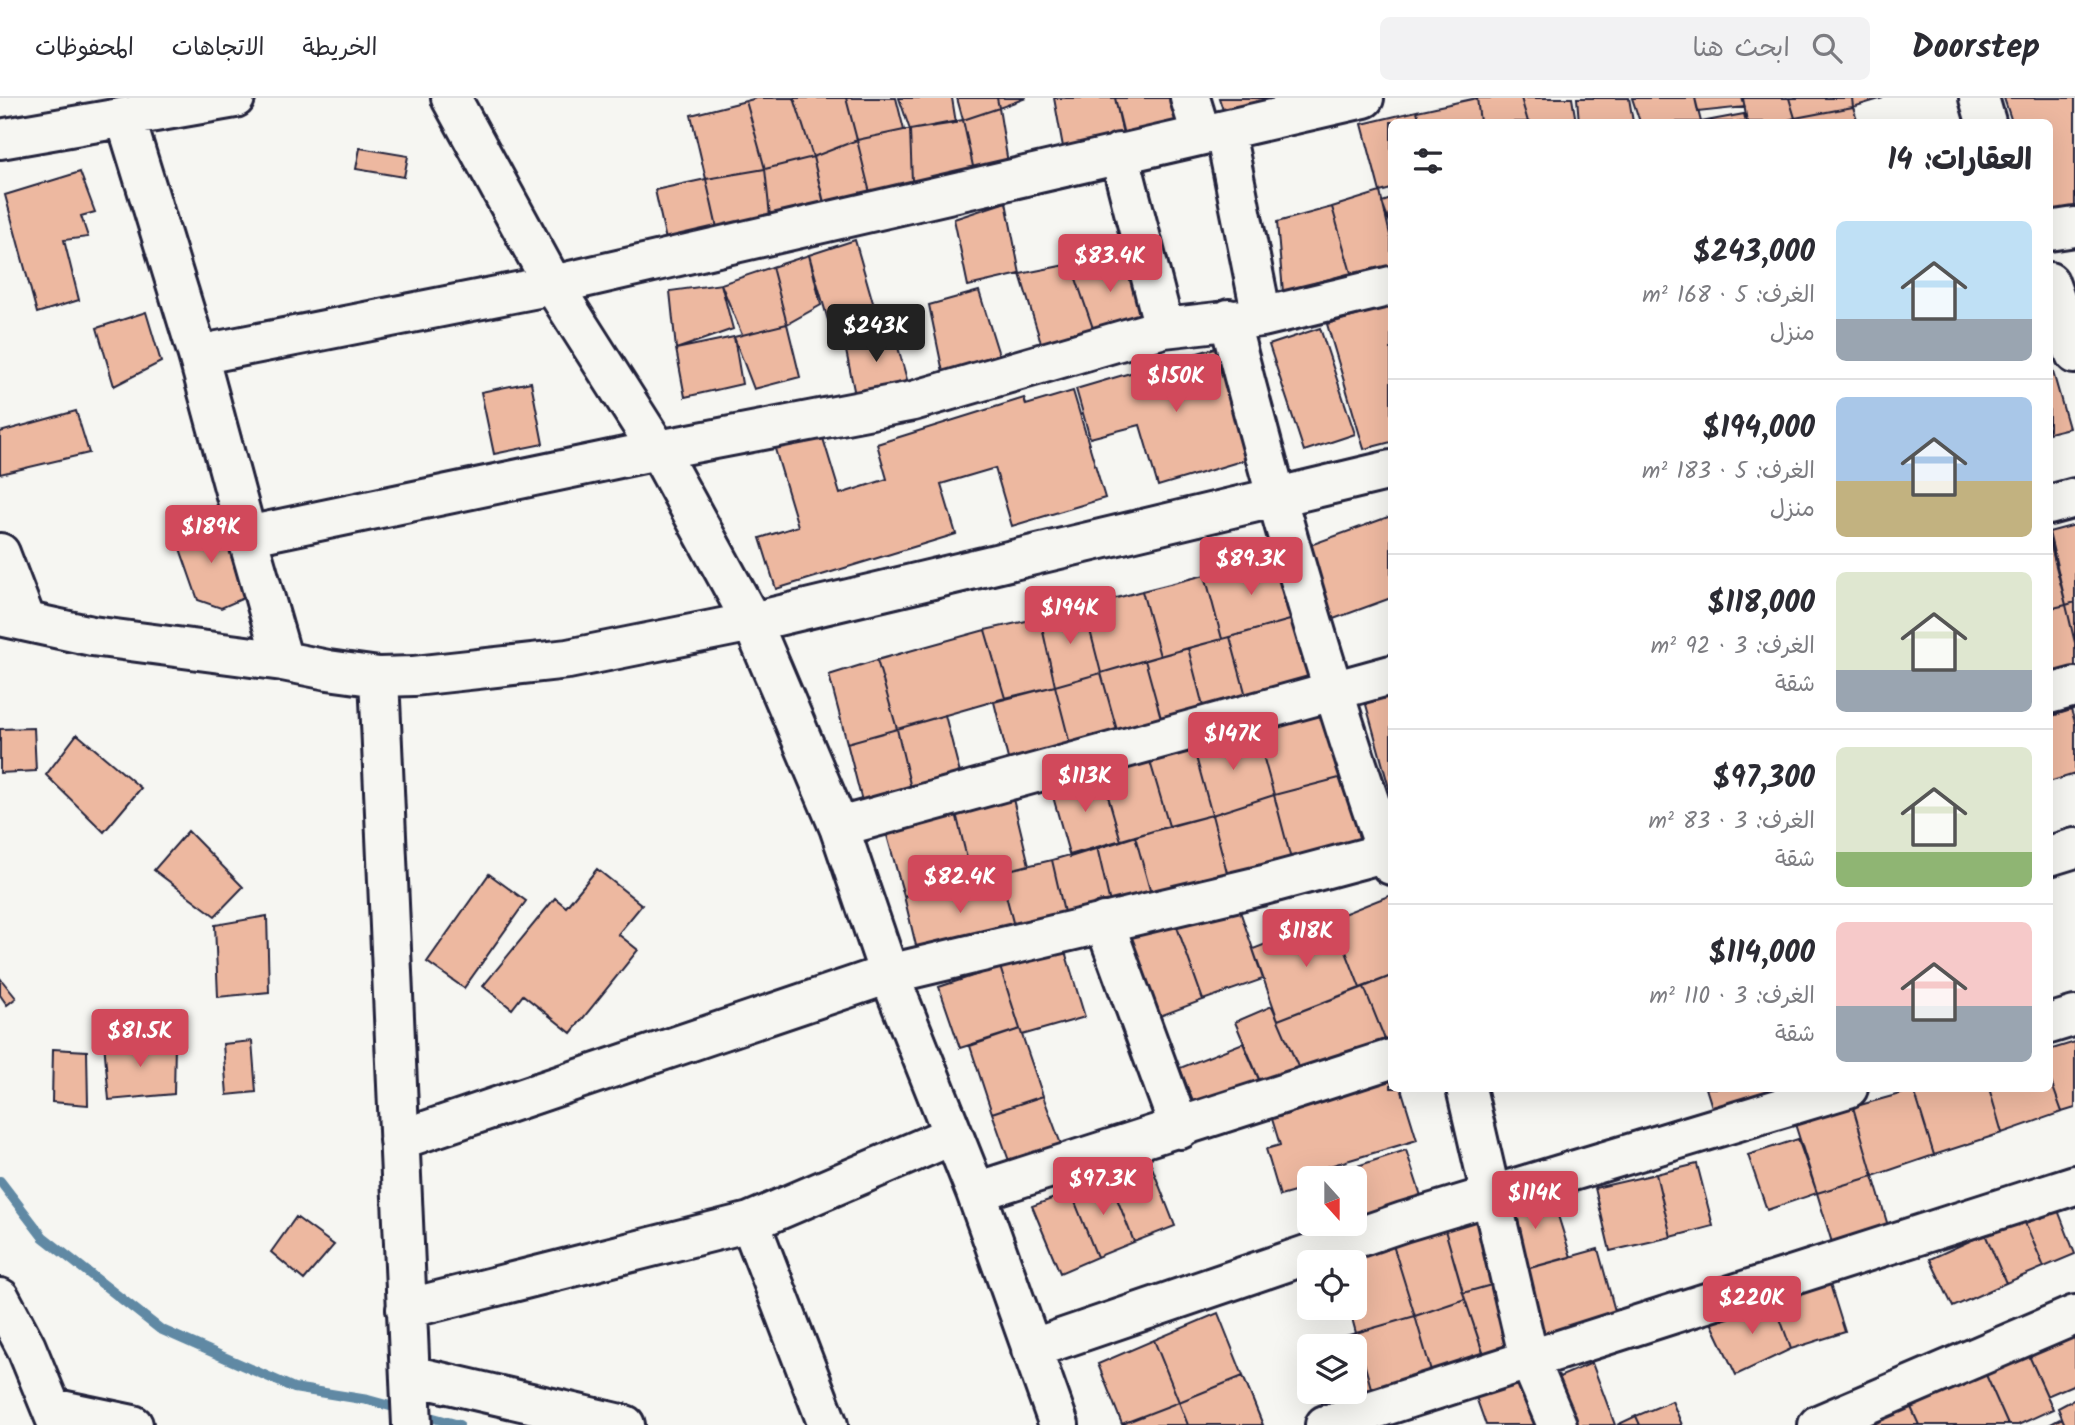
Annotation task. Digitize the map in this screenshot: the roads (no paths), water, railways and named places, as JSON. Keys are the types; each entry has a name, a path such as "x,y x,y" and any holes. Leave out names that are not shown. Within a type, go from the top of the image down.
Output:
{"street":[{"path":"0,139 234,98"},
{"path":"451,98 552,285 658,450 752,622 839,827 889,974 976,1192 1059,1425"},
{"path":"1190,98 1213,133 1274,498 1331,691 1388,850"},
{"path":"198,355 552,285 1364,98"},
{"path":"1979,98 1985,119"},
{"path":"125,117 198,355 283,661"},
{"path":"1119,153 1164,328"},
{"path":"2053,230 2075,227"},
{"path":"247,536 658,450 913,401 1164,328 1245,318 1388,287"},
{"path":"2053,298 2075,354"},
{"path":"0,553 13,619 92,636 283,661 379,677 414,676 568,659 752,622 1388,471"},
{"path":"2053,504 2075,498"},
{"path":"839,827 1388,676"},
{"path":"379,677 411,1398 625,1425"},
{"path":"2053,693 2075,687"},
{"path":"2053,855 2075,848"},
{"path":"399,1140 889,974 1388,856"},
{"path":"1104,922 1180,1129"},
{"path":"2053,1023 2075,1016"},
{"path":"976,1192 1180,1129 1388,1060"},
{"path":"1467,1092 1529,1359 1557,1425"},
{"path":"1031,1349 1403,1222 1835,1092"},
{"path":"406,1309 750,1222 953,1135"},
{"path":"1325,1425 2075,1185"},
{"path":"750,1222 828,1425"},
{"path":"0,1297 13,1351 55,1416 133,1425"},
{"path":"1818,1425 2075,1315"}],"waterway":[{"path":"0,1181 43,1237 160,1329 294,1388 368,1400 459,1425"}]}
